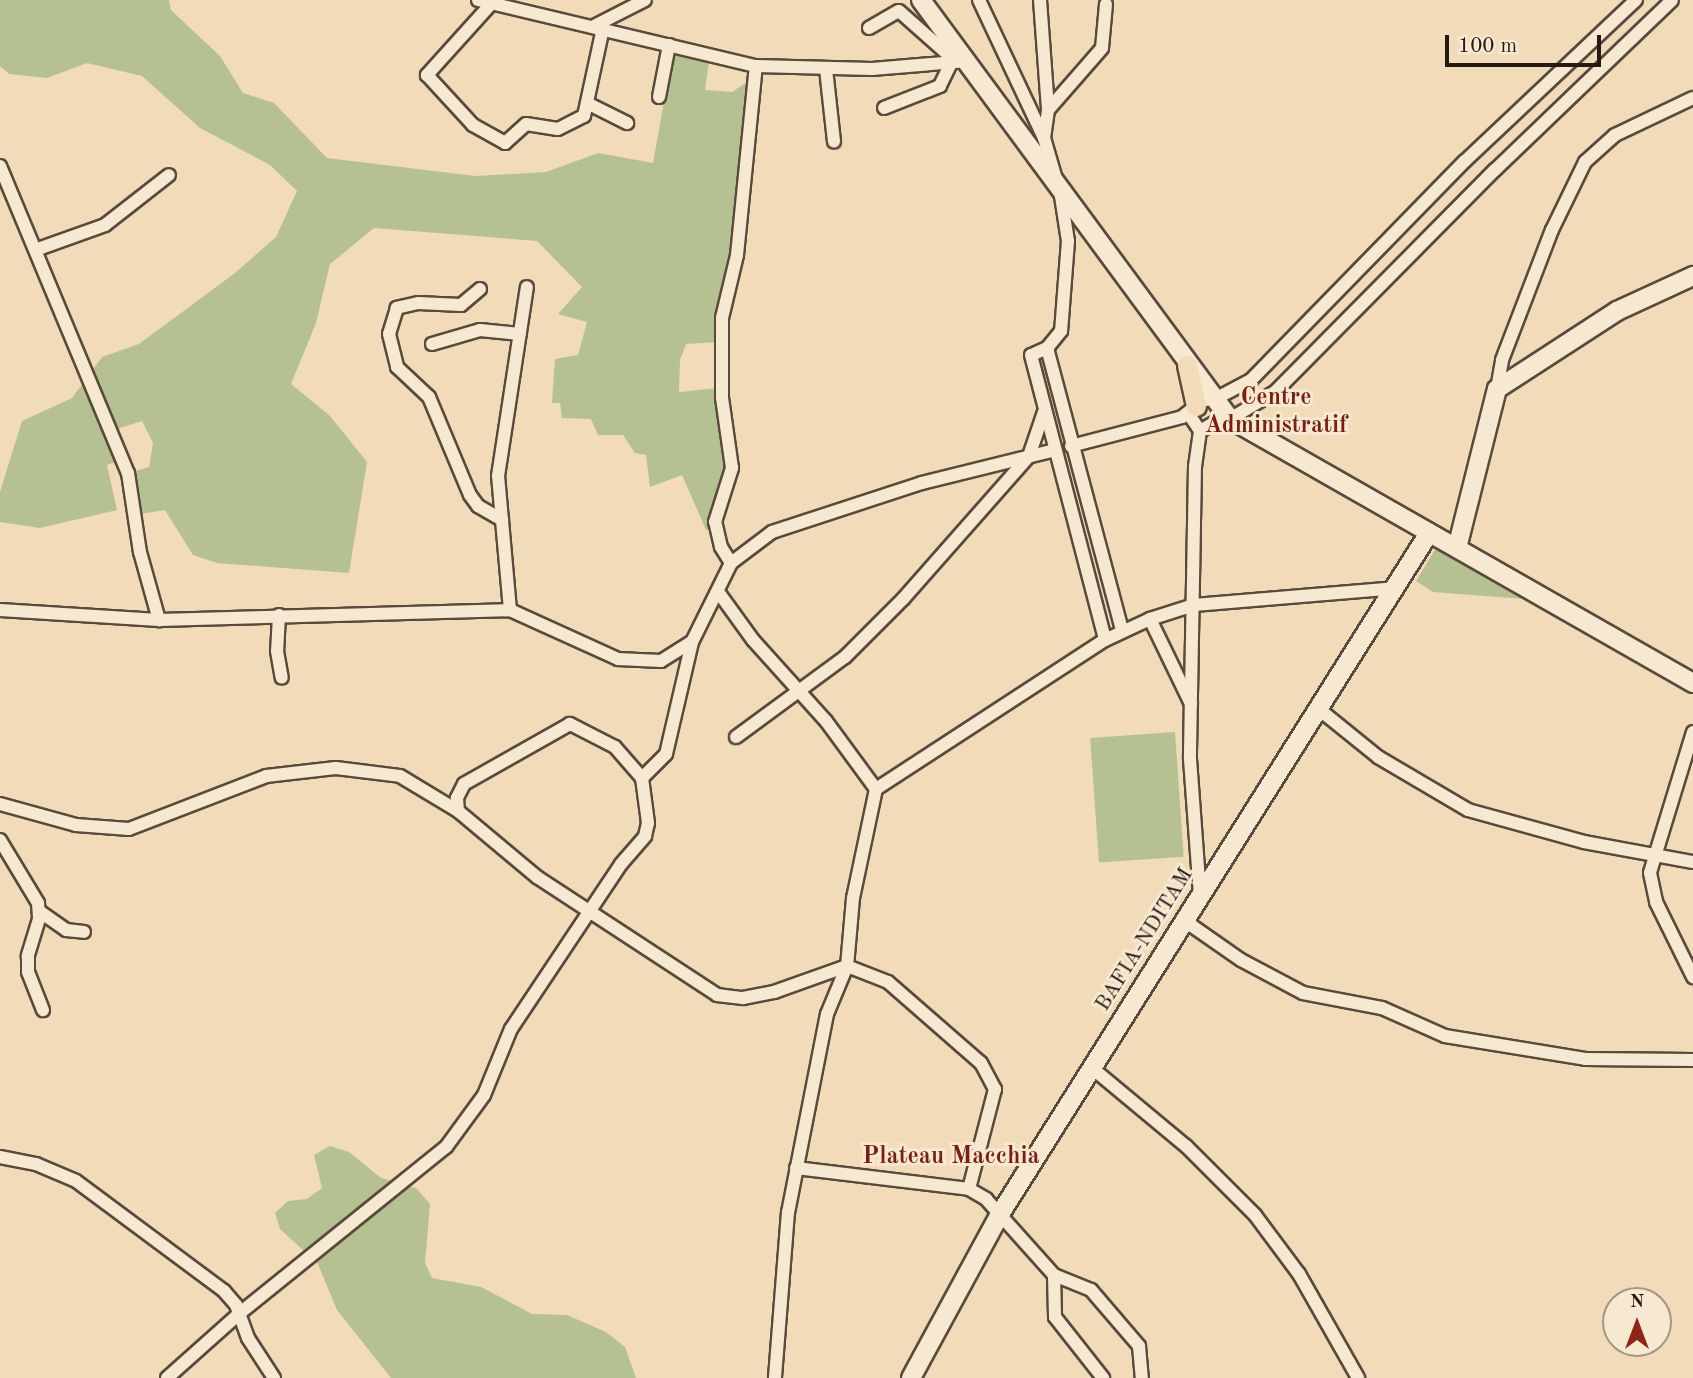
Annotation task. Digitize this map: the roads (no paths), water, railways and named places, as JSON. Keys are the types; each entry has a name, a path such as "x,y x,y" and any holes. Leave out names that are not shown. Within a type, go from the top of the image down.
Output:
{"main road":[{"path":"920,0 961,60 1230,419 1693,682"},
{"path":"1457,548 1496,389 1560,344 1626,306 1693,276"},
{"path":"1187,365 1192,409"},
{"name":"BAFIA-NDITAM","path":"911,1378 1000,1214 1397,588 1429,533"}],"street":[{"path":"599,27 645,0"},
{"path":"979,0 1044,138 1062,196 1068,241 1066,307 1061,331 1047,348 1031,355 1105,640"},
{"path":"1040,0 1048,110 1044,138"},
{"path":"642,778 666,754 692,642 719,593 731,563 772,533 910,486 1029,456 1054,445 1192,409 1209,397 1215,399 1251,380 1465,161 1636,0"},
{"path":"1200,431 1224,418 1230,419 1275,392 1672,0"},
{"path":"599,27 584,116 558,130 526,124 505,143 473,125 427,75 484,2 599,27 756,66 826,69 961,60"},
{"path":"1048,110 1102,48 1106,4"},
{"path":"869,28 899,11 961,60"},
{"path":"659,97 669,45"},
{"path":"884,108 940,86 961,60"},
{"path":"731,563 720,547 715,522 732,468 722,398 722,318 737,255 756,66"},
{"path":"826,69 834,142"},
{"path":"1496,389 1502,360 1537,267 1569,187 1585,163 1615,135 1693,98"},
{"path":"587,103 627,123"},
{"path":"0,166 38,249 128,473 140,552 159,620"},
{"path":"38,249 105,225 169,175"},
{"path":"510,610 502,520 500,447 527,287"},
{"path":"480,289 461,304 397,308 389,334 397,367 429,397 470,495 478,506 502,520"},
{"path":"432,344 481,330 520,334"},
{"path":"1047,348 1122,630"},
{"path":"1192,409 1200,431 1192,707 1192,814 1200,895"},
{"path":"736,737 801,691 871,632 1029,456 1045,412"},
{"path":"775,1378 788,1212 827,1014 847,966 853,898 876,789 1105,640 1150,619 1194,605 1397,588"},
{"path":"719,593 753,640 801,691 876,789"},
{"path":"0,610 159,620 510,610 618,659 661,662 692,642"},
{"path":"279,615 277,651 282,678"},
{"path":"1150,619 1192,707"},
{"path":"1320,710 1388,764 1468,810 1584,842 1654,853 1693,863"},
{"path":"167,1378 240,1313 446,1147 484,1095 511,1029 647,830 642,778 615,747 570,724 464,784 457,798 458,811"},
{"path":"1693,732 1654,853 1651,888 1693,977"},
{"path":"0,804 76,825 129,829 257,779 336,768 400,776 458,811 589,912 717,996 743,998 774,992 847,966 888,982 981,1063 995,1089 995,1101 969,1189"},
{"path":"0,840 34,890 39,911 28,972 43,1010"},
{"path":"39,911 66,930 84,932"},
{"path":"1185,921 1241,960 1303,993 1382,1008 1445,1036 1585,1059 1693,1060"},
{"path":"1091,1068 1186,1146 1255,1216 1298,1274 1359,1378"},
{"path":"0,1157 36,1164 76,1181 224,1291 240,1313 248,1338 274,1378"},
{"path":"796,1168 969,1189 1000,1214 1054,1275 1091,1290 1131,1337 1143,1357 1142,1378"},
{"path":"1054,1275 1055,1317 1103,1378"}],"district":[{"name":"Centre Administratif","path":"1276,413"},
{"name":"Plateau Macchia","path":"951,1158"}]}
